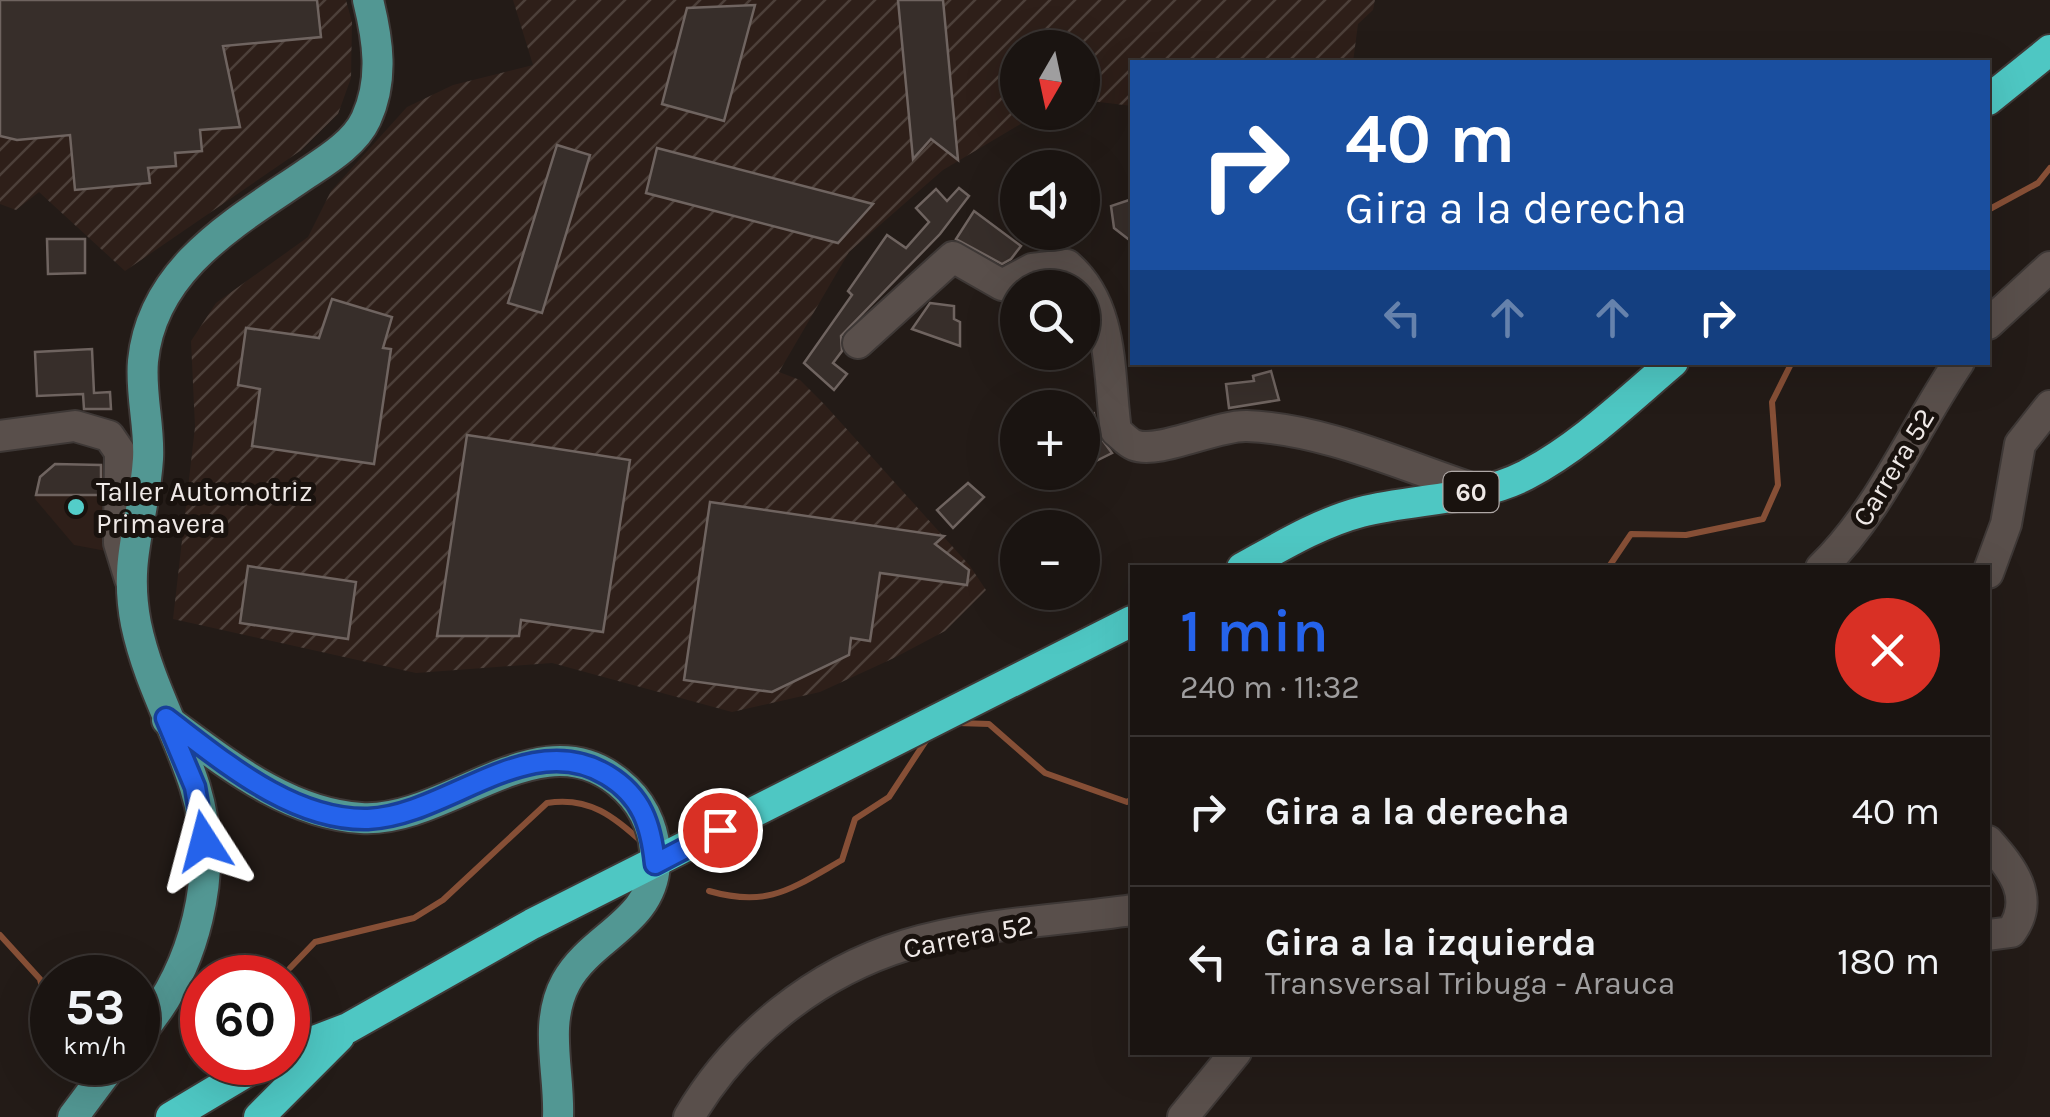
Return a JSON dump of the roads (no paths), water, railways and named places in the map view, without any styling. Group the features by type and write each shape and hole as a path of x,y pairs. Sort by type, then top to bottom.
{"highway":[{"path":"1990,99 2038,73 2050,50"},
{"name":"60","path":"1248,565 1326,524 1360,512 1446,500 1526,475 1586,434 1670,365"},
{"path":"310,1043 348,1028 532,924 1130,622"},
{"path":"259,1117 348,1028"},
{"path":"170,1117 224,1085"}],"main road":[{"path":"160,1005 182,965 203,885 204,841 195,787 144,656 130,579 130,556 146,479 142,382 152,322 175,278 214,238 322,163 365,122 378,72 368,0"},
{"path":"166,718 242,774 288,799 342,816 367,819 416,809 542,761 595,767 618,781 645,814 655,864 639,911 578,966 556,1006 558,1117"},
{"path":"73,1117 97,1085"}],"street":[{"path":"858,343 945,251 1002,284 1032,269 1067,265 1082,278 1102,318 1116,431 1135,446 1154,447 1198,432 1244,426 1297,431 1477,490"},
{"path":"1990,321 2050,267"},
{"name":"Carrera 52","path":"1824,565 1843,547 1883,488 1924,413 1958,365"},
{"path":"1990,567 2006,524 2020,444 2050,406"},
{"path":"0,436 76,426 109,436 120,452 120,542 130,579"},
{"path":"1990,844 2010,865 2023,902 2020,920 2011,932 1990,935"},
{"name":"Carrera 52","path":"688,1117 742,1044 798,997 859,965 904,946 962,932 1130,910"},
{"path":"1183,1117 1234,1055"}],"waterway":[{"path":"1990,209 2038,183 2050,168"},
{"path":"1610,565 1631,534 1686,535 1763,519 1778,485 1772,402 1790,365"},
{"path":"958,723 989,724 1045,773 1130,800"},
{"path":"709,891 748,897 778,893 842,860 855,819 889,797 929,736"},
{"path":"302,955 315,942 414,918 443,900 547,803 589,806 623,825 644,844"},
{"path":"0,935 30,968"}],"place":[{"name":"Taller Automotriz Primavera","path":"76,507"}]}
